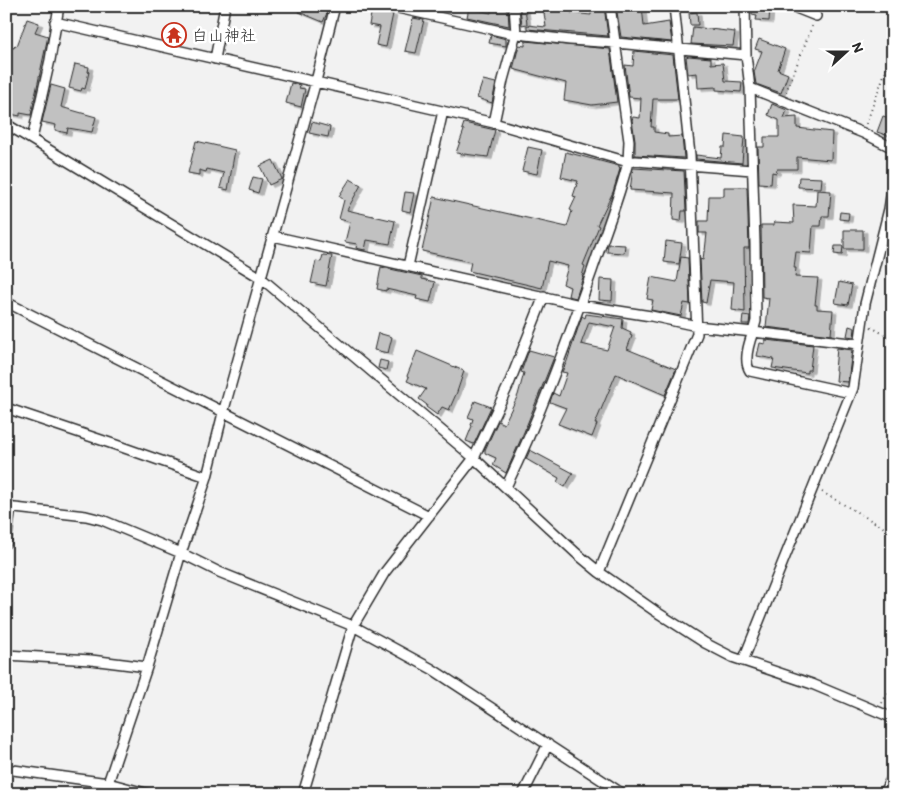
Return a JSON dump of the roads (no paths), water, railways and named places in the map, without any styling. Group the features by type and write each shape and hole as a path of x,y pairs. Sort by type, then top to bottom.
{"street":[{"path":"32,139 50,60 59,6"},
{"path":"215,59 225,6"},
{"path":"108,783 147,667 206,477 335,6"},
{"path":"389,6 414,9 509,33 746,55"},
{"path":"494,123 516,33 514,6"},
{"path":"506,487 522,454 580,304 628,162 629,141 610,6"},
{"path":"599,572 697,334 691,164 674,6"},
{"path":"746,6 746,55 750,88 756,311 756,321 746,363 750,371 851,393"},
{"path":"791,6 816,16"},
{"path":"55,22 494,123 628,162 691,164 752,170"},
{"path":"750,88 863,133 893,148"},
{"path":"408,266 443,111"},
{"path":"6,124 261,278 474,458 554,533 599,572 705,643 743,661 812,684 893,718"},
{"path":"743,661 851,393 855,378 864,304 889,209 893,184"},
{"path":"272,236 580,304 697,326 859,344"},
{"path":"303,794 352,626 385,572 474,458 509,384 544,296"},
{"path":"6,302 429,516"},
{"path":"6,408 206,477"},
{"path":"6,543 9,507 86,516 102,520 181,553 219,572 352,626 432,669 624,794"},
{"path":"6,655 91,660 147,667"},
{"path":"523,794 548,744"},
{"path":"6,770 108,783 149,794"},
{"path":"883,794 893,776"}],"place":[{"name":"白山神社","path":"174,35"}]}
